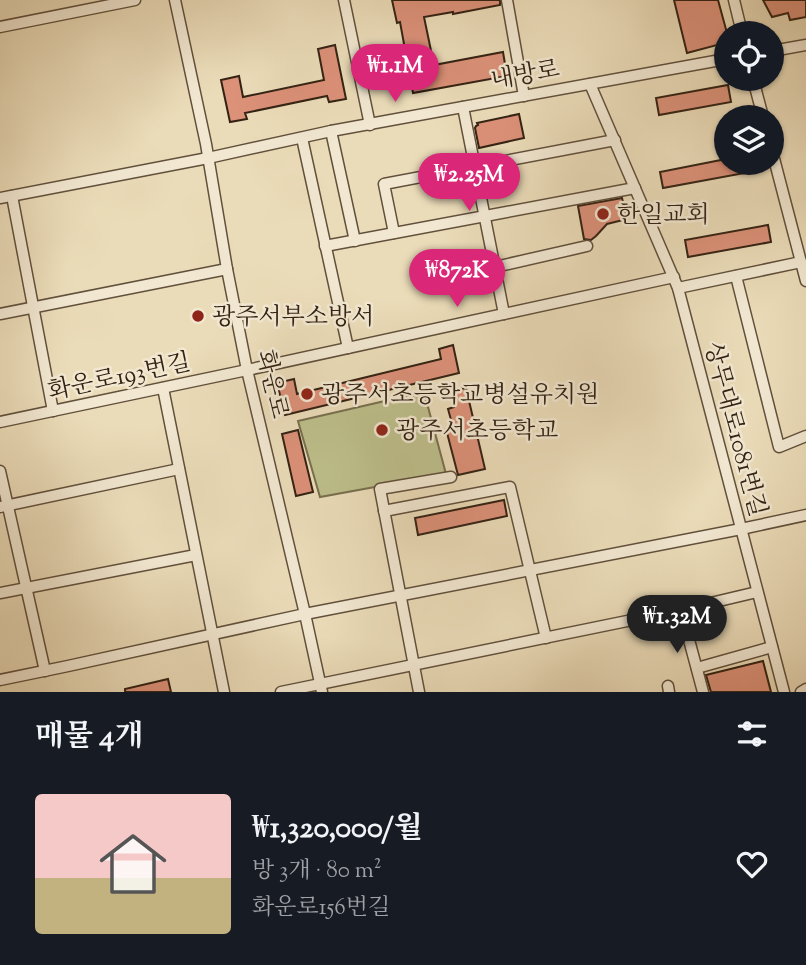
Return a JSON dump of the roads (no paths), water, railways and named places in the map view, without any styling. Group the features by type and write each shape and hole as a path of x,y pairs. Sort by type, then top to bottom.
{"street":[{"path":"0,27 135,0"},
{"name":"화운로","path":"175,0 208,158 247,370 321,688"},
{"path":"344,0 370,125"},
{"path":"507,0 524,96"},
{"path":"734,0 739,21"},
{"path":"784,49 806,45"},
{"name":"내방로","path":"0,198 331,131 714,61"},
{"name":"상무대로1081번길","path":"590,84 676,282 784,692"},
{"path":"463,107 504,314"},
{"path":"331,131 355,240"},
{"path":"302,138 348,348"},
{"path":"394,233 384,184 615,140"},
{"path":"778,175 806,281"},
{"path":"326,246 635,188"},
{"path":"12,196 53,411"},
{"path":"495,267 587,246"},
{"name":"화운로193번길","path":"0,422 504,314 676,282 736,276 801,262"},
{"path":"0,314 227,269"},
{"path":"736,276 779,447 806,436"},
{"path":"163,388 223,692"},
{"path":"4,506 179,469"},
{"path":"0,471 4,506 45,671"},
{"path":"419,692 380,489 451,477"},
{"path":"384,508 510,487 546,638"},
{"path":"0,680 305,614 806,514"},
{"path":"0,593 196,555"},
{"path":"281,692 321,688 414,665 757,592"},
{"path":"681,610 703,692"},
{"path":"697,668 772,647"},
{"path":"801,692 806,689"}],"place":[{"name":"한일교회","path":"603,214"},
{"name":"광주서부소방서","path":"198,316"},
{"name":"광주서초등학교병설유치원","path":"307,394"},
{"name":"광주서초등학교","path":"382,430"}]}
